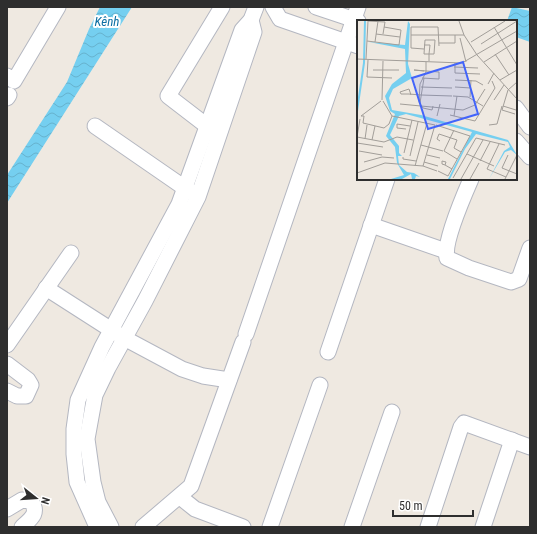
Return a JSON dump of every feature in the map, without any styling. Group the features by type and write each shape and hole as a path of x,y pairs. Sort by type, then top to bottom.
{"street":[{"path":"11,78 57,7"},
{"path":"207,126 168,96 222,7"},
{"path":"273,7 280,19 352,44"},
{"path":"143,527 180,497 191,486 195,478 244,338 352,44 357,16 316,7"},
{"path":"97,527 77,482 74,454 74,429 78,400 88,375 179,204 242,30 253,13"},
{"path":"111,527 98,502 92,482 87,439 95,395 198,197 254,32 253,13"},
{"path":"517,109 530,127"},
{"path":"95,126 184,190 198,197"},
{"path":"517,142 530,157"},
{"path":"328,352 387,180"},
{"path":"470,180 451,231 446,251 447,258 469,268 511,282 519,279 530,248"},
{"path":"371,225 446,251"},
{"path":"7,344 71,254"},
{"path":"46,288 124,338 182,369 203,376 230,380"},
{"path":"7,364 28,380 31,385 26,396 22,397 7,391"},
{"path":"270,527 320,385"},
{"path":"352,527 392,412"},
{"path":"428,527 460,427 464,423 530,448"},
{"path":"483,527 512,440"},
{"path":"180,497 195,509 243,527"},
{"path":"7,509 22,500 31,501 35,508 35,513 22,527"}],"water":[{"name":"Kênh","path":"100,7 132,7 7,203 7,175 67,82 89,29"},
{"path":"512,7 530,11 530,42 517,37 517,20 507,20"}]}
